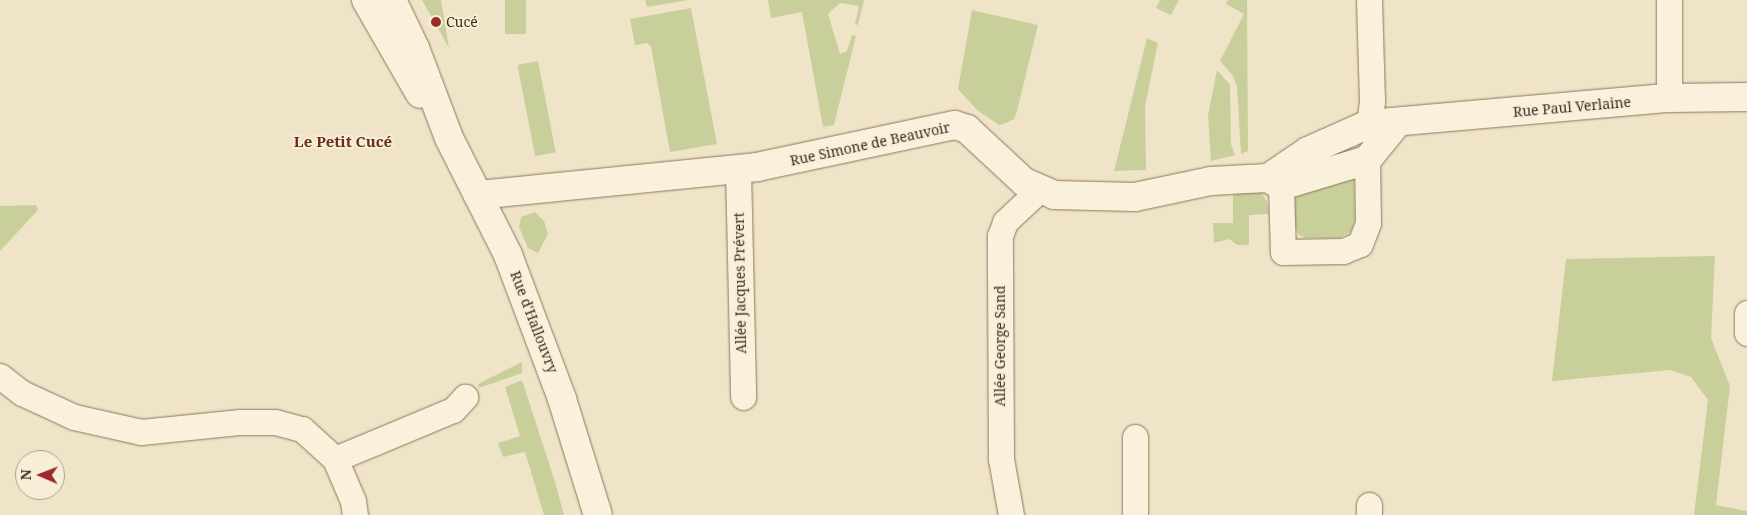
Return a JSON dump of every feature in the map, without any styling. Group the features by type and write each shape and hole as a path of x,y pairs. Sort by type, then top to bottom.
{"street":[{"name":"Rue d'Hallouvry","path":"366,0 398,61 449,138"},
{"name":"Rue d'Hallouvry","path":"392,0 415,48 449,138 508,256 544,349 598,515"},
{"path":"1368,0 1372,101 1369,124"},
{"path":"1669,0 1669,98"},
{"name":"Rue Paul Verlaine","path":"1274,182 1308,151 1369,124 1397,124 1669,98 1747,97"},
{"path":"1367,160 1368,223 1360,244 1344,251 1283,252 1274,182 1367,160 1397,124"},
{"name":"Rue Simone de Beauvoir","path":"478,196 738,169 955,125 967,129 1024,182 1038,191 1069,197 1135,197 1211,181 1274,182"},
{"name":"Allée Jacques Prévert","path":"738,169 743,397"},
{"name":"Allée George Sand","path":"1011,515 1001,460 1000,236 1005,222 1038,191"},
{"path":"1747,313 1747,333"},
{"path":"0,376 22,393 74,417 141,432 240,422 274,422 302,429 335,459 353,501 355,515"},
{"path":"335,459 453,410 466,397"},
{"path":"1129,515 1135,437"}],"green space":[{"path":"422,0 441,0 449,48"},
{"path":"505,0 526,0 526,34 505,34"},
{"path":"645,0 688,0 647,7"},
{"path":"768,0 864,0 858,25 855,24 859,6 840,3 828,14 840,54 847,51 852,35 856,36 834,125 823,127 802,12 771,18"},
{"path":"1160,0 1179,0 1171,15 1156,8"},
{"path":"1228,0 1247,0 1248,151 1241,154 1237,87 1233,76 1220,61 1244,14 1226,4"},
{"path":"691,8 717,144 670,152 651,47 648,43 635,45 630,19"},
{"path":"972,10 1038,25 1017,111 1014,119 1004,124 999,125 977,110 958,89"},
{"path":"1147,38 1158,43 1145,106 1146,170 1114,171"},
{"path":"538,61 556,152 535,156 517,65"},
{"path":"1217,70 1230,85 1231,144 1235,155 1211,161 1208,115"},
{"path":"1354,175 1355,220 1351,232 1339,238 1305,238 1299,235 1294,223 1294,193"},
{"path":"1233,188 1261,192 1267,202 1269,214 1249,215 1249,245 1237,245 1229,239 1214,243 1213,223 1233,223"},
{"path":"36,205 38,210 0,251 0,206"},
{"path":"535,212 544,221 548,234 538,253 528,248 519,227 521,217"},
{"path":"1715,256 1711,338 1730,386 1716,505 1747,511 1747,515 1694,515 1708,400 1691,377 1670,370 1552,381 1566,259"},
{"path":"522,362 522,373 479,388 478,384"},
{"path":"522,380 564,515 544,515 525,452 503,457 498,443 520,436 505,387"}],"place":[{"name":"Cucé","path":"436,22"}],"district":[{"name":"Le Petit Cucé","path":"343,142"}]}
